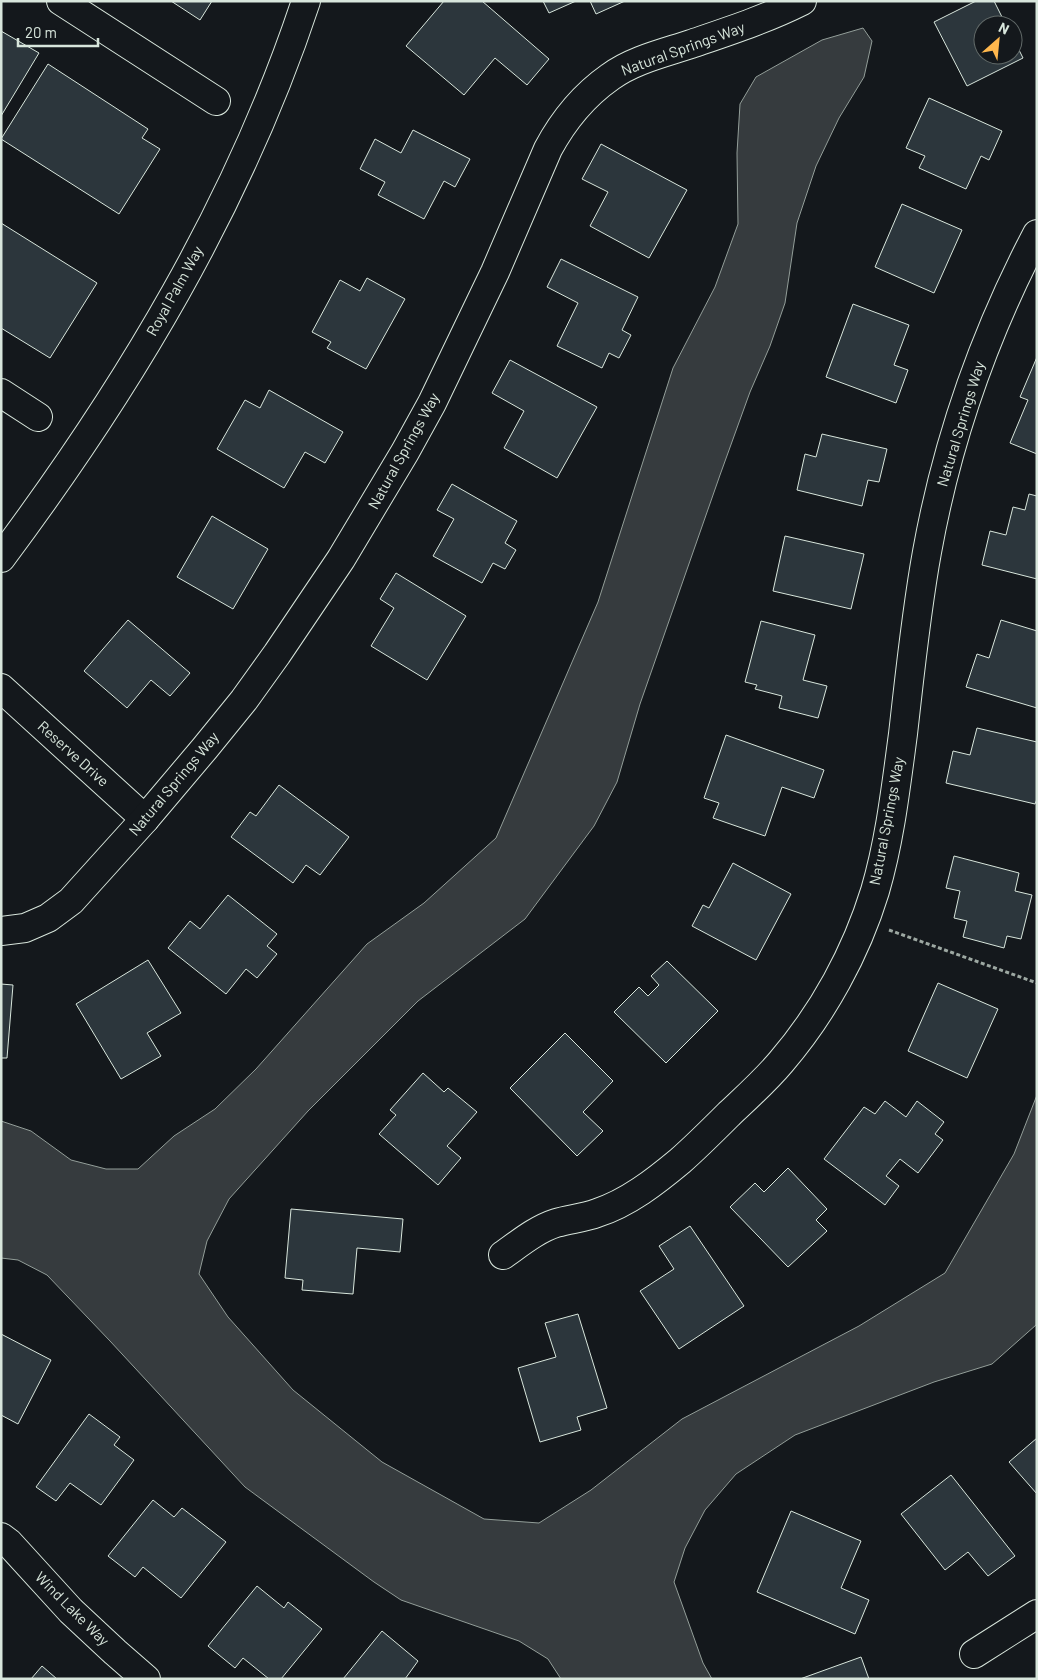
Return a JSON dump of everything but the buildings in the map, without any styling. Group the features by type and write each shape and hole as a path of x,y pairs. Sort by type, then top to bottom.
{"street":[{"path":"61,1 216,101"},
{"name":"Royal Palm Way","path":"1,558 104,411 178,289 237,175 280,71 306,1"},
{"name":"Natural Springs Way","path":"1,932 25,928 48,918 71,901 145,819 244,700 310,606 370,510 432,403 495,272 548,149 558,130 574,109 610,76 630,65 750,25 802,1"},
{"name":"Natural Springs Way","path":"503,1255 537,1232 554,1224 597,1213 629,1198 653,1182 701,1142 780,1063 818,1011 839,975 864,920 881,867 897,777 920,592 946,466 972,384 998,315 1037,234"},
{"path":"1,393 38,417"},
{"name":"Reserve Drive","path":"1,688 145,819"},
{"name":"Wind Lake Way","path":"1,1537 71,1611 146,1679"},
{"path":"974,1654 1037,1614"}],"path":[{"path":"864,920 1037,983"}],"shaded area":[{"path":"863,28 872,41 864,77 839,118 816,166 797,223 785,303 720,475 640,704 617,782 594,826 525,919 418,1001 308,1111 229,1199 207,1241 199,1274 228,1317 293,1390 382,1462 484,1519 539,1523 591,1490 682,1419 859,1326 945,1273 1014,1154 1037,1095 1036,1325 992,1364 934,1382 795,1435 736,1474 705,1510 685,1548 674,1582 703,1663 712,1679 561,1679 548,1659 519,1641 401,1600 245,1487 47,1275 18,1260 1,1258 1,1121 31,1131 71,1160 106,1169 138,1169 174,1136 215,1109 256,1069 367,944 424,903 496,838 598,602 673,368 715,287 738,224 737,153 740,104 756,77 822,40"}]}
